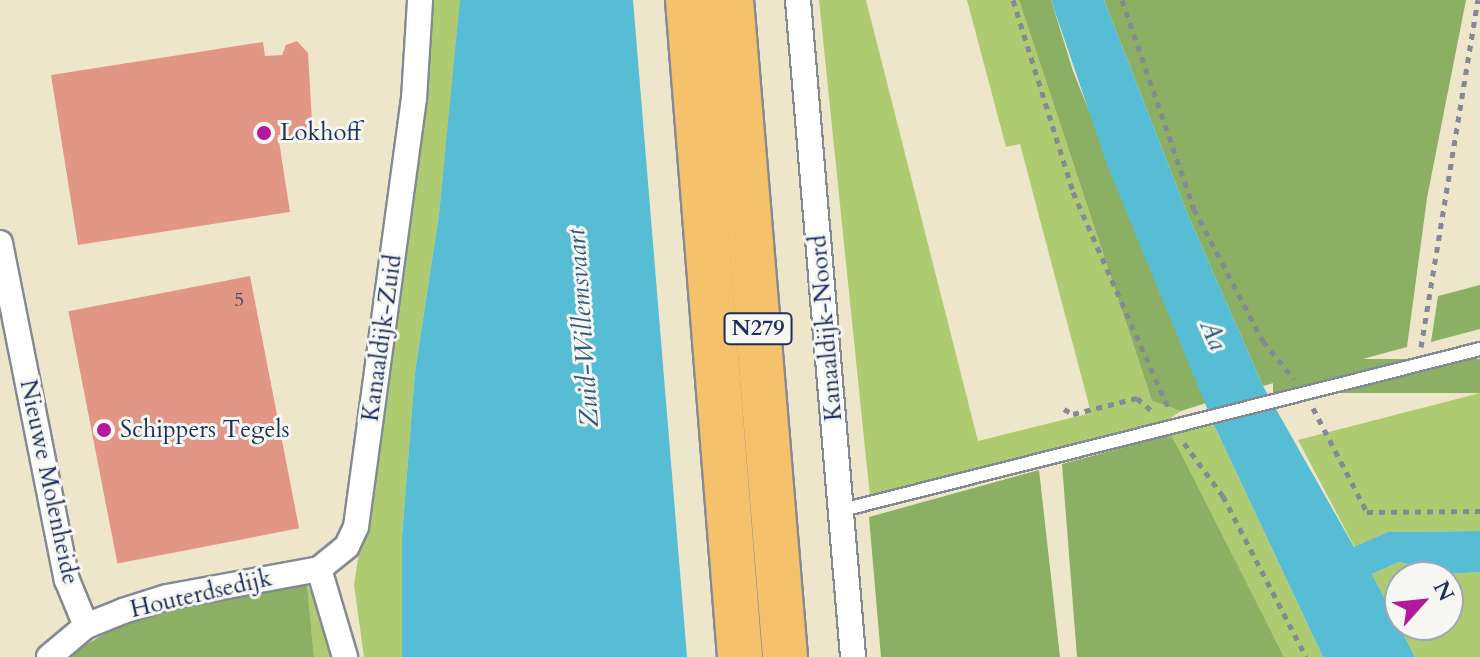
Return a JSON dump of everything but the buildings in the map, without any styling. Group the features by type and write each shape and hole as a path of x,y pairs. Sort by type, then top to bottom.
{"highway":[{"name":"N279","path":"688,0 740,657"},
{"name":"N279","path":"731,0 785,657"}],"street":[{"name":"Kanaaldijk-Zuid","path":"319,569 339,555 356,527 414,99 420,0"},
{"name":"Kanaaldijk-Noord","path":"798,0 853,657"},
{"name":"Nieuwe Molenheide","path":"0,243 67,580 86,626"},
{"name":"Houterdsedijk","path":"49,657 86,626 167,597 319,569"},
{"path":"319,569 345,657"}],"lane":[{"path":"842,510 1480,349"}],"path":[{"path":"1013,0 1073,192 1132,332 1159,380 1172,429"},
{"path":"1122,0 1194,209 1263,341 1305,394 1367,512 1480,511"},
{"path":"1419,364 1478,0"},
{"path":"1064,409 1073,414 1137,398 1172,429 1223,496 1306,657"}],"green space":[{"path":"428,0 460,0 439,214 415,372 402,536 402,657 364,657 354,585 387,367"},
{"path":"819,0 866,0 978,441 1091,413 1020,144 1006,147 967,0 1019,0 1152,401 1181,411 1162,424 870,497"},
{"path":"1019,0 1051,0 1073,71 1206,403 1181,411 1152,401"},
{"path":"1104,0 1466,0 1427,198 1407,347 1263,386 1188,215"},
{"path":"1480,285 1480,329 1431,342 1438,296"},
{"path":"1273,359 1480,359 1480,393 1273,393"},
{"path":"1480,393 1480,531 1388,532 1355,548 1298,440"},
{"path":"1214,425 1323,657 1284,657 1170,435"},
{"path":"1170,435 1284,657 1077,657 1062,464"},
{"path":"1039,470 1060,657 881,657 869,517"},
{"path":"1384,569 1384,597 1372,574"},
{"path":"1480,572 1480,657 1415,657 1407,641 1464,641 1464,573"},
{"path":"297,580 307,584 314,657 64,657 124,623 160,610"},
{"path":"307,584 326,621 334,657 314,657"}],"water":[{"name":"Zuid-Willemsvaart","path":"460,0 633,0 687,657 402,657 402,536 415,372 439,214"},
{"name":"Aa","path":"1051,0 1104,0 1188,215 1263,386 1354,547 1388,532 1480,531 1480,572 1464,573 1464,561 1384,561 1384,569 1372,574 1384,597 1384,641 1407,641 1415,657 1323,657 1214,425 1109,170"}],"place":[{"name":"Lokhoff","path":"264,133"},
{"name":"Schippers Tegels","path":"104,430"}]}
